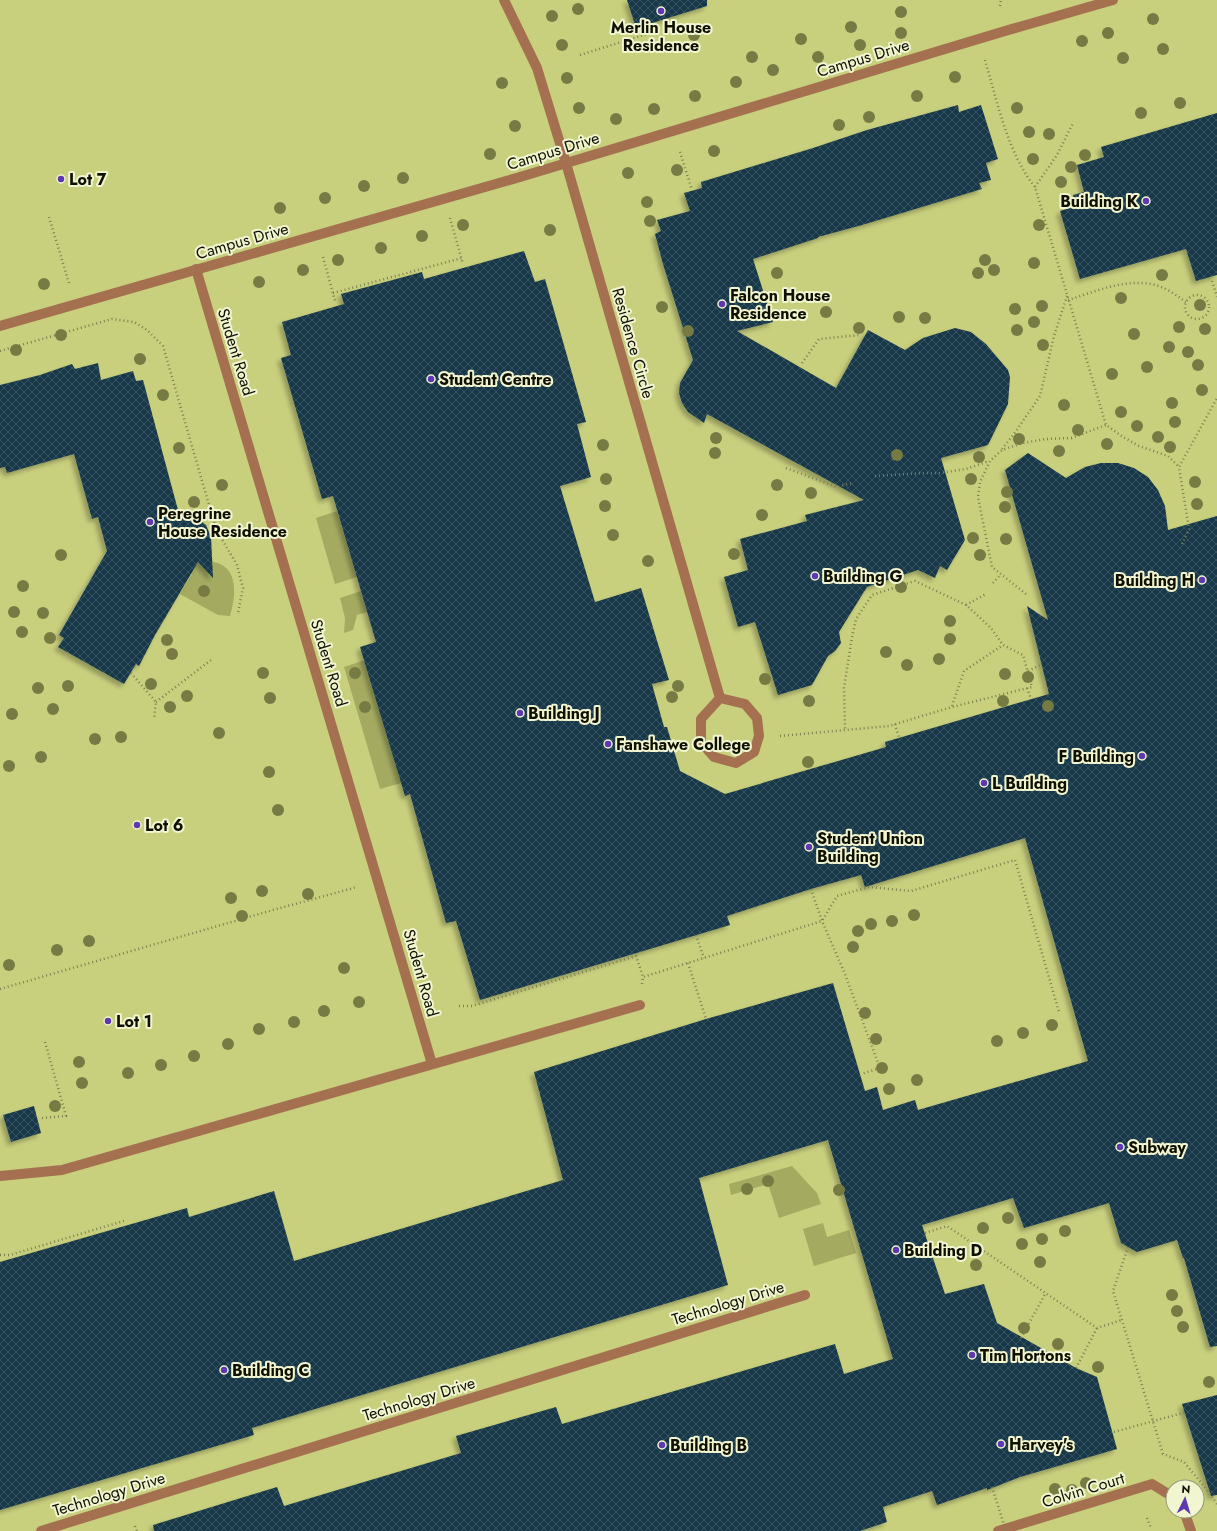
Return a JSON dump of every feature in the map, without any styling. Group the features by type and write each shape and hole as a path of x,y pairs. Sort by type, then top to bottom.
{"lane":[{"name":"Residence Circle","path":"504,0 537,68 566,163 720,698"},
{"name":"Campus Drive","path":"0,326 520,177 1113,0"},
{"name":"Student Road","path":"196,269 432,1064"},
{"path":"720,698 746,704 757,718 759,736 754,752 736,763 714,757 701,742 701,719 720,698"},
{"path":"0,1176 62,1170 640,1005"},
{"name":"Technology Drive","path":"41,1531 805,1295"},
{"name":"Colvin Court","path":"998,1531 1152,1484 1165,1492"},
{"path":"1187,1519 1191,1531"}],"path":[{"path":"1000,6 1001,0"},
{"path":"580,55 653,32"},
{"path":"984,60 1013,151 1026,175 1035,187 1106,425 1134,443 1168,456 1179,467 1189,529 1182,544"},
{"path":"1035,187 1057,155 1073,123"},
{"path":"680,149 692,190"},
{"path":"49,217 69,284"},
{"path":"450,218 463,264"},
{"path":"322,254 335,300"},
{"path":"333,293 462,258"},
{"path":"1212,281 1217,297"},
{"path":"1068,300 1126,283 1151,284 1172,292 1186,302"},
{"path":"1026,594 992,567 978,497 980,482 990,461 1002,450 1040,396 1054,336 1067,295"},
{"path":"1194,295 1202,295 1208,300 1210,308 1207,315 1200,319 1193,318 1187,314 1185,306 1186,302 1194,295"},
{"path":"0,351 112,319 134,322 147,330 163,346 216,529 237,565 243,588 238,613"},
{"path":"802,363 819,339 860,335"},
{"path":"1179,467 1217,398"},
{"path":"1002,450 1023,443 1046,439 1072,438 1106,425"},
{"path":"875,476 940,473 966,469 990,461"},
{"path":"786,468 837,487 852,483"},
{"path":"993,583 1001,574"},
{"path":"759,736 789,736 895,724 952,707 1032,687 1023,654 1003,645 991,628 966,605 915,581 872,595 856,619 852,638 844,688 845,729"},
{"path":"966,605 986,594"},
{"path":"952,707 964,671 1003,645"},
{"path":"154,720 156,702 211,660"},
{"path":"1028,671 1041,664"},
{"path":"131,673 156,702"},
{"path":"1027,688 1031,699"},
{"path":"895,724 899,738"},
{"path":"643,977 822,921 837,896 869,887 911,891 1015,860 1059,1012"},
{"path":"0,989 273,910 359,887"},
{"path":"811,889 822,921 880,1068 860,1074"},
{"path":"696,935 704,958"},
{"path":"460,1006 472,1006 636,956 643,977 640,1005"},
{"path":"688,963 706,1019"},
{"path":"42,1118 66,1116 46,1042"},
{"path":"0,1255 10,1255 127,1220"},
{"path":"925,1233 948,1226 1045,1294 1097,1328"},
{"path":"1128,1247 1113,1291 1163,1454 1184,1462 1217,1504"},
{"path":"1021,1338 1045,1294"},
{"path":"1076,1368 1097,1328 1122,1320"},
{"path":"1114,1432 1186,1412"},
{"path":"992,1487 1006,1531"},
{"path":"1147,1518 1151,1528"},
{"path":"135,1526 137,1531"}],"shaded area":[{"name":"Fanshawe College","path":"0,0 1217,0 1217,1531 0,1531"},
{"path":"337,511 357,577 335,584 316,518"},
{"path":"208,561 216,562 226,568 233,580 234,595 230,616 218,615 180,594 192,574 185,571 198,562 203,567"},
{"path":"361,591 367,612 357,615 353,630 344,633 345,618 340,598"},
{"path":"365,660 401,783 380,789 344,667"},
{"path":"792,1166 817,1193 821,1204 779,1218 768,1184 731,1195 729,1184"},
{"path":"823,1223 827,1237 849,1230 856,1253 814,1266 803,1229"}],"building":[{"name":"Merlin House Residence","path":"627,0 707,0 707,6 636,28"},
{"name":"Falcon House Residence","path":"958,105 959,112 981,105 998,159 986,163 991,180 979,183 982,189 818,237 753,259 773,322 737,331 836,388 868,330 905,350 923,338 955,328 971,332 986,344 1008,370 1010,377 1008,404 988,445 941,458 965,540 947,570 940,566 935,578 918,570 867,587 839,632 841,643 835,651 828,656 812,685 778,695 755,622 738,627 724,577 748,570 740,539 807,521 805,515 864,500 707,414 704,423 688,412 682,403 679,393 680,383 693,360 655,234 661,231 657,220 690,211 684,193 702,188 701,182 867,130"},
{"name":"Building K","path":"1217,113 1217,275 1196,281 1186,249 1080,279 1060,211 1076,206 1073,195 1084,192 1077,165 1104,157 1101,147"},
{"path":"524,251 535,282 545,279 586,422 577,424 591,477 560,486 595,602 641,588 669,680 652,684 664,727 667,727 680,771 725,794 886,747 885,742 1049,694 1027,606 1048,620 1005,470 1028,453 1066,478 1085,467 1101,463 1118,463 1134,468 1148,477 1158,490 1165,506 1168,530 1217,516 1217,1346 1210,1347 1184,1258 1177,1240 1137,1252 1121,1243 1109,1203 1024,1228 1013,1198 922,1225 945,1294 984,1284 997,1323 1076,1368 1097,1377 1117,1449 1020,1477 987,1490 987,1488 937,1505 932,1491 883,1507 887,1522 860,1531 154,1531 153,1525 277,1487 284,1506 461,1453 456,1436 556,1407 562,1424 835,1344 844,1374 893,1359 828,1140 699,1178 728,1285 252,1428 254,1435 0,1510 0,1262 187,1208 189,1217 274,1191 294,1261 563,1180 534,1072 706,1019 833,983 865,1091 877,1087 883,1110 915,1100 918,1110 1088,1061 1025,838 865,887 861,875 811,889 727,916 730,925 480,1000 456,921 446,923 410,794 405,796 360,647 376,642 333,496 322,499 281,358 291,355 282,322 344,304 341,294 422,272 424,279"},
{"name":"Peregrine House Residence","path":"98,363 101,380 133,371 136,381 143,380 178,510 196,517 206,525 211,537 213,578 198,562 155,635 139,666 136,664 124,684 58,647 64,638 59,635 107,551 98,517 92,519 74,454 7,473 5,467 0,468 0,385 40,375 72,364 75,369"},
{"path":"34,1106 41,1133 11,1142 3,1115"},
{"path":"1217,1395 1217,1495 1211,1496 1182,1404"}],"place":[{"name":"Merlin House Residence","path":"661,11"},
{"name":"Lot 7","path":"61,179"},
{"name":"Building K","path":"1146,201"},
{"name":"Falcon House Residence","path":"722,304"},
{"name":"Student Centre","path":"431,379"},
{"name":"Peregrine House Residence","path":"150,522"},
{"name":"Building G","path":"815,576"},
{"name":"Building H","path":"1202,580"},
{"name":"Building J","path":"520,713"},
{"name":"Fanshawe College","path":"608,744"},
{"name":"F Building","path":"1142,756"},
{"name":"L Building","path":"984,783"},
{"name":"Lot 6","path":"137,825"},
{"name":"Student Union Building","path":"809,847"},
{"name":"Lot 1","path":"108,1021"},
{"name":"Subway","path":"1120,1147"},
{"name":"Building D","path":"896,1250"},
{"name":"Tim Hortons","path":"972,1355"},
{"name":"Building C","path":"224,1370"},
{"name":"Harvey's","path":"1001,1444"},
{"name":"Building B","path":"662,1445"}]}
